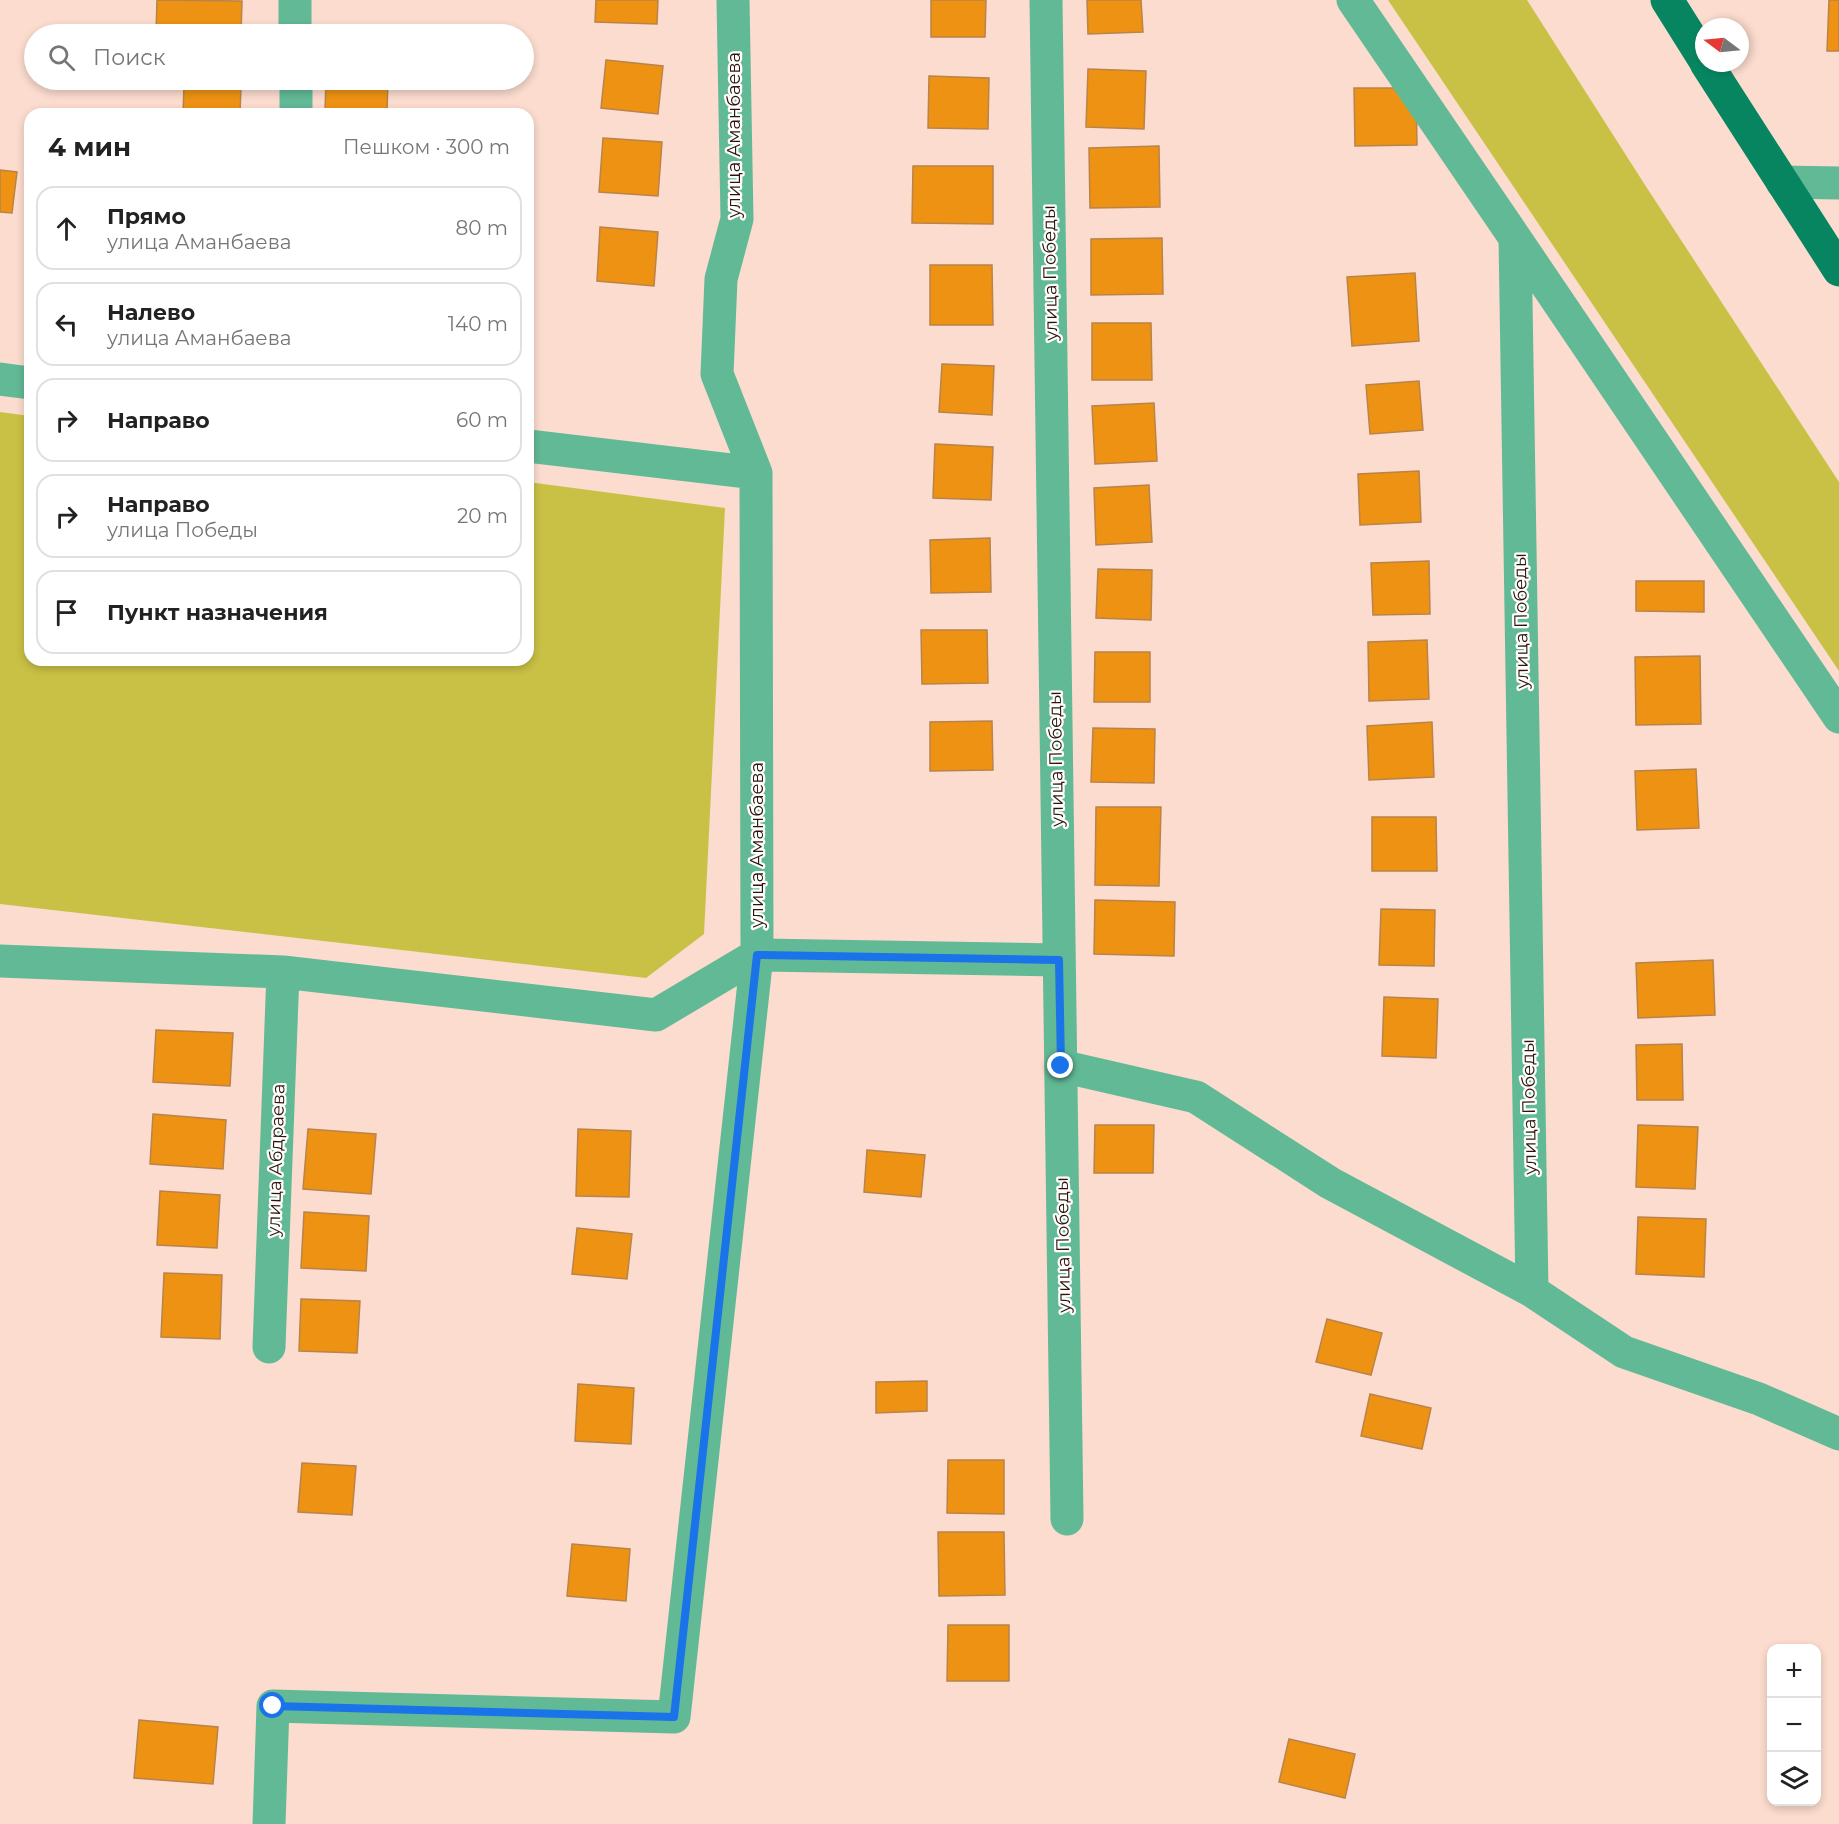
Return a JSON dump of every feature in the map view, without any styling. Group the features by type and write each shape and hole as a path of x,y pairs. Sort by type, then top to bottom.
{"main road":[{"path":"1666,0 1695,45"},
{"path":"1712,72 1839,270"}],"street":[{"path":"295,0 296,24"},
{"name":"улица Аманбаева","path":"269,1824 273,1706 674,1717 757,955 756,473 717,374 721,279 737,219 733,0"},
{"name":"улица Победы","path":"1046,0 1066,1519"},
{"path":"1353,0 1839,717"},
{"path":"296,90 296,108"},
{"path":"1782,182 1839,183"},
{"name":"улица Победы","path":"1515,238 1532,1291"},
{"path":"0,379 24,382"},
{"path":"534,447 756,473"},
{"path":"0,961 283,972 656,1016 757,955 1059,960"},
{"name":"улица Абдраева","path":"269,1347 283,972"},
{"path":"1061,1066 1196,1097 1330,1183 1532,1291 1624,1352 1759,1399 1839,1434"}],"shaded area":[{"path":"1388,0 1527,0 1839,482 1839,671"},
{"path":"0,412 24,415 24,666 534,666 534,483 725,508 704,934 646,978 0,904"}],"building":[{"path":"157,0 242,1 241,24 156,24"},
{"path":"596,0 658,0 657,24 595,22"},
{"path":"931,0 986,0 985,37 931,37"},
{"path":"1087,0 1141,0 1143,32 1088,34"},
{"path":"1829,0 1839,0 1839,51 1827,51"},
{"path":"606,60 663,66 658,114 601,108"},
{"path":"1088,69 1146,71 1144,129 1086,127"},
{"path":"929,76 989,78 988,129 928,128"},
{"path":"1354,88 1416,88 1417,145 1355,146"},
{"path":"184,90 241,90 240,108 183,108"},
{"path":"326,90 388,90 387,108 325,108"},
{"path":"603,138 662,142 658,196 599,192"},
{"path":"1159,146 1160,207 1090,208 1089,148"},
{"path":"913,166 993,166 993,224 912,223"},
{"path":"0,170 17,172 12,213 0,212"},
{"path":"600,227 658,232 654,286 597,281"},
{"path":"1162,238 1163,294 1091,295 1091,239"},
{"path":"930,265 992,265 993,325 930,325"},
{"path":"1415,273 1419,341 1352,346 1347,277"},
{"path":"1092,323 1151,323 1152,380 1092,380"},
{"path":"942,364 994,366 992,415 939,412"},
{"path":"1419,381 1423,430 1370,434 1366,385"},
{"path":"1154,403 1157,461 1095,464 1092,406"},
{"path":"935,444 993,447 991,500 933,498"},
{"path":"1419,471 1421,522 1360,525 1358,474"},
{"path":"1149,485 1152,542 1096,545 1094,488"},
{"path":"990,538 991,592 931,593 930,540"},
{"path":"1429,561 1430,614 1373,615 1371,563"},
{"path":"1098,569 1152,570 1151,620 1096,618"},
{"path":"1636,581 1704,581 1704,612 1636,611"},
{"path":"921,630 987,630 988,683 922,684"},
{"path":"1427,640 1429,699 1369,701 1368,642"},
{"path":"1095,652 1150,652 1150,702 1094,702"},
{"path":"1700,656 1701,724 1636,725 1635,657"},
{"path":"992,721 993,770 930,771 930,722"},
{"path":"1432,722 1434,777 1369,780 1367,726"},
{"path":"1093,728 1155,729 1154,783 1091,782"},
{"path":"1696,769 1699,828 1637,830 1635,771"},
{"path":"1096,807 1161,807 1159,886 1095,885"},
{"path":"1372,817 1436,817 1437,871 1372,871"},
{"path":"1095,900 1175,902 1174,956 1094,954"},
{"path":"1381,909 1435,910 1434,966 1379,965"},
{"path":"1713,960 1715,1015 1638,1018 1636,963"},
{"path":"1384,997 1438,999 1436,1058 1382,1056"},
{"path":"156,1030 233,1033 230,1086 153,1082"},
{"path":"1682,1044 1683,1100 1637,1100 1636,1045"},
{"path":"153,1114 226,1120 223,1169 150,1164"},
{"path":"1095,1125 1154,1125 1153,1173 1094,1173"},
{"path":"1638,1125 1698,1127 1695,1189 1636,1187"},
{"path":"308,1129 376,1134 371,1194 303,1189"},
{"path":"578,1129 631,1131 629,1197 576,1196"},
{"path":"867,1150 925,1155 921,1197 864,1192"},
{"path":"160,1191 220,1195 217,1248 157,1245"},
{"path":"304,1212 369,1216 366,1271 301,1268"},
{"path":"1638,1217 1706,1219 1704,1277 1636,1274"},
{"path":"577,1228 632,1234 627,1279 572,1274"},
{"path":"164,1273 222,1275 220,1339 161,1337"},
{"path":"301,1299 360,1301 357,1353 299,1351"},
{"path":"1327,1319 1382,1333 1371,1375 1316,1362"},
{"path":"927,1381 927,1411 876,1413 876,1382"},
{"path":"578,1384 634,1388 631,1444 575,1441"},
{"path":"1370,1394 1431,1408 1422,1449 1361,1436"},
{"path":"948,1460 1004,1460 1004,1514 947,1513"},
{"path":"302,1463 356,1466 352,1515 298,1512"},
{"path":"938,1532 1004,1532 1005,1595 939,1596"},
{"path":"572,1544 630,1549 626,1601 567,1596"},
{"path":"948,1625 1009,1625 1009,1681 947,1681"},
{"path":"139,1720 218,1727 213,1784 134,1778"},
{"path":"1289,1739 1355,1754 1345,1798 1279,1782"}],"route":[{"path":"273,1706 674,1717 757,955 1059,960 1061,1066"}]}
